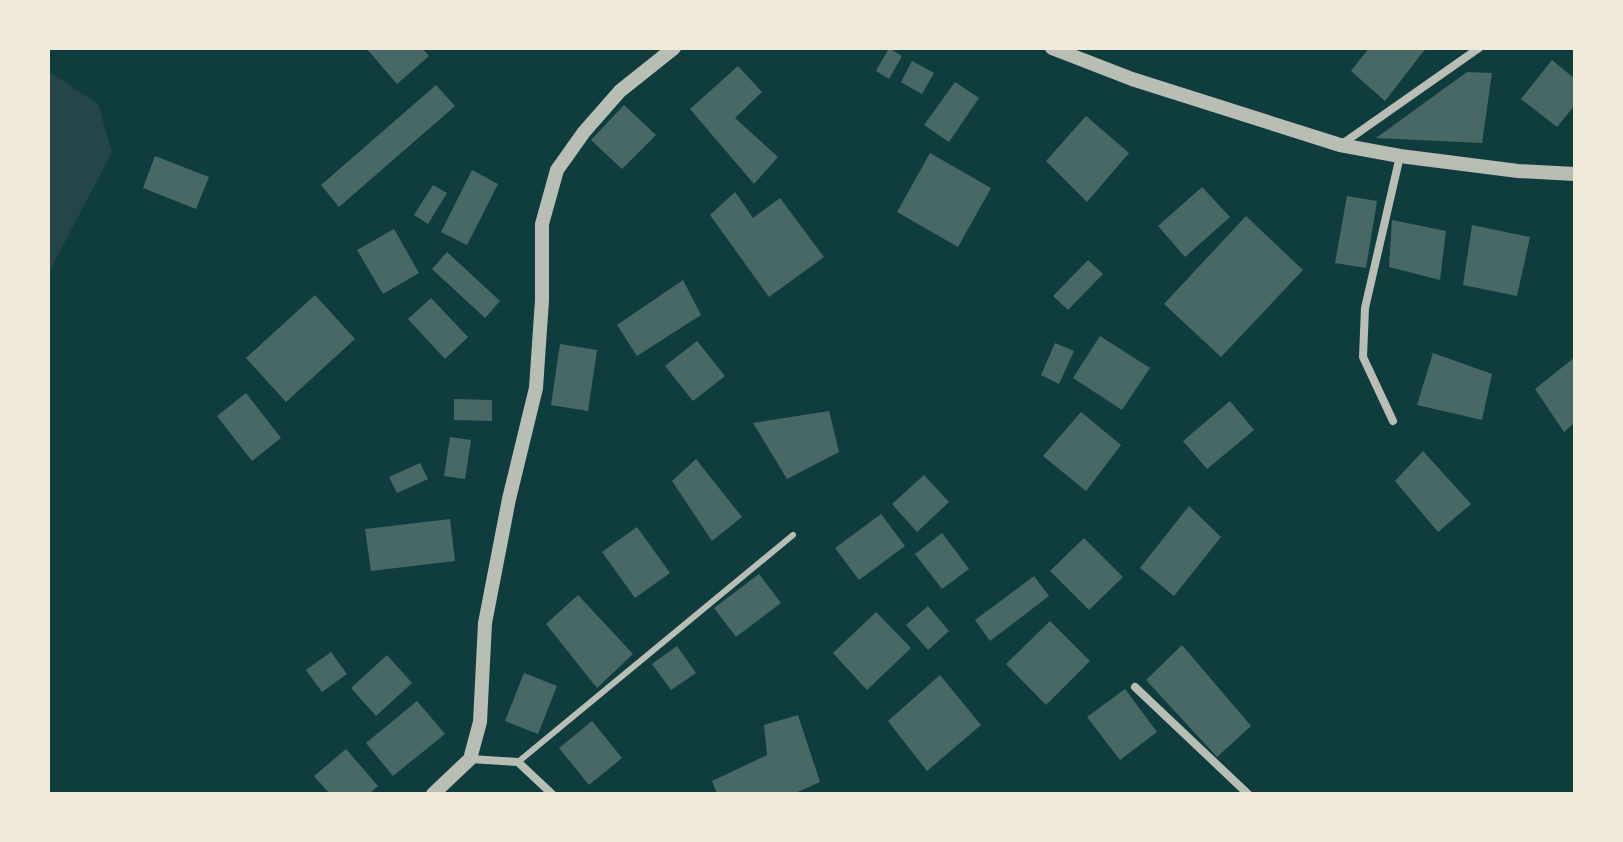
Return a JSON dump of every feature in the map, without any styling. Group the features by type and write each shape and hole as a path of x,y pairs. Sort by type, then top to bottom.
{"street":[{"path":"433,794 470,759 480,722 485,623 509,499 536,388 542,300 542,224 557,170 584,132 620,91 674,48"},
{"path":"1052,48 1132,79 1340,145 1518,171 1575,174"},
{"path":"1340,145 1479,48"},
{"path":"1393,421 1363,357 1365,308 1400,156"},
{"path":"1135,687 1248,794"},
{"path":"470,759 518,762 552,794"}],"lane":[{"path":"518,762 793,535"}],"shaded area":[{"path":"48,71 98,104 112,152 48,274"}],"building":[{"path":"366,48 422,48 429,56 397,84"},
{"path":"889,48 902,56 889,79 876,71"},
{"path":"1369,48 1426,48 1385,101 1351,71"},
{"path":"1552,60 1575,79 1575,105 1557,127 1521,99"},
{"path":"912,61 934,73 922,94 901,82"},
{"path":"738,66 762,92 735,118 778,157 754,184 690,109"},
{"path":"1467,72 1492,73 1482,143 1376,138"},
{"path":"955,82 979,98 949,142 924,125"},
{"path":"436,85 455,106 339,207 321,185"},
{"path":"624,105 656,135 622,169 591,140"},
{"path":"1086,116 1129,153 1087,202 1046,161"},
{"path":"930,153 991,188 958,247 897,212"},
{"path":"155,156 209,177 196,209 143,188"},
{"path":"472,170 498,184 467,245 441,232"},
{"path":"433,185 447,193 428,224 414,215"},
{"path":"1202,187 1230,217 1185,257 1158,226"},
{"path":"735,192 753,218 780,198 824,257 769,297 710,215"},
{"path":"1347,196 1377,201 1366,268 1335,263"},
{"path":"1246,216 1303,270 1221,357 1164,304"},
{"path":"1392,220 1446,231 1440,280 1389,267"},
{"path":"1472,225 1530,237 1517,296 1463,285"},
{"path":"394,229 419,273 383,294 357,250"},
{"path":"447,252 500,301 485,318 432,269"},
{"path":"1088,260 1103,274 1068,310 1053,296"},
{"path":"683,280 701,315 637,356 617,325"},
{"path":"315,295 355,339 286,402 246,358"},
{"path":"431,298 468,337 445,359 408,319"},
{"path":"1100,336 1150,368 1122,410 1073,378"},
{"path":"697,341 725,376 693,401 665,366"},
{"path":"1055,343 1074,351 1059,384 1041,375"},
{"path":"560,344 597,350 588,411 551,405"},
{"path":"1433,353 1492,374 1482,420 1417,405"},
{"path":"1575,357 1575,422 1564,432 1535,389"},
{"path":"246,393 281,438 252,461 217,416"},
{"path":"454,399 492,400 492,421 454,420"},
{"path":"1230,401 1254,430 1207,469 1183,441"},
{"path":"829,411 839,452 787,479 753,423"},
{"path":"1081,412 1121,445 1086,491 1043,456"},
{"path":"450,437 471,440 465,479 444,476"},
{"path":"1423,451 1471,504 1438,532 1395,481"},
{"path":"696,459 742,517 712,541 672,481"},
{"path":"420,463 428,479 397,493 389,477"},
{"path":"924,475 949,502 917,532 892,504"},
{"path":"1189,506 1221,537 1174,596 1140,568"},
{"path":"881,514 905,546 859,580 835,548"},
{"path":"450,519 455,561 371,571 365,529"},
{"path":"637,527 670,573 635,598 602,552"},
{"path":"942,533 969,569 942,589 915,554"},
{"path":"1084,538 1123,577 1089,610 1050,571"},
{"path":"759,574 781,603 736,637 714,608"},
{"path":"1034,576 1049,596 990,641 975,620"},
{"path":"578,595 633,654 597,688 546,624"},
{"path":"928,606 949,631 928,650 906,625"},
{"path":"876,612 911,648 867,690 833,653"},
{"path":"1050,621 1090,661 1046,705 1006,664"},
{"path":"1182,645 1251,726 1217,757 1146,680"},
{"path":"677,646 696,673 671,690 652,664"},
{"path":"331,652 347,674 322,692 306,670"},
{"path":"387,655 412,683 376,716 351,688"},
{"path":"524,673 557,686 538,734 505,721"},
{"path":"940,675 981,725 927,771 888,721"},
{"path":"1125,689 1157,732 1120,760 1087,717"},
{"path":"417,701 445,734 393,776 366,743"},
{"path":"798,715 820,782 793,794 717,794 712,781 767,755 764,725"},
{"path":"592,721 622,758 589,785 559,748"},
{"path":"346,749 378,786 369,794 330,794 314,776"}]}
